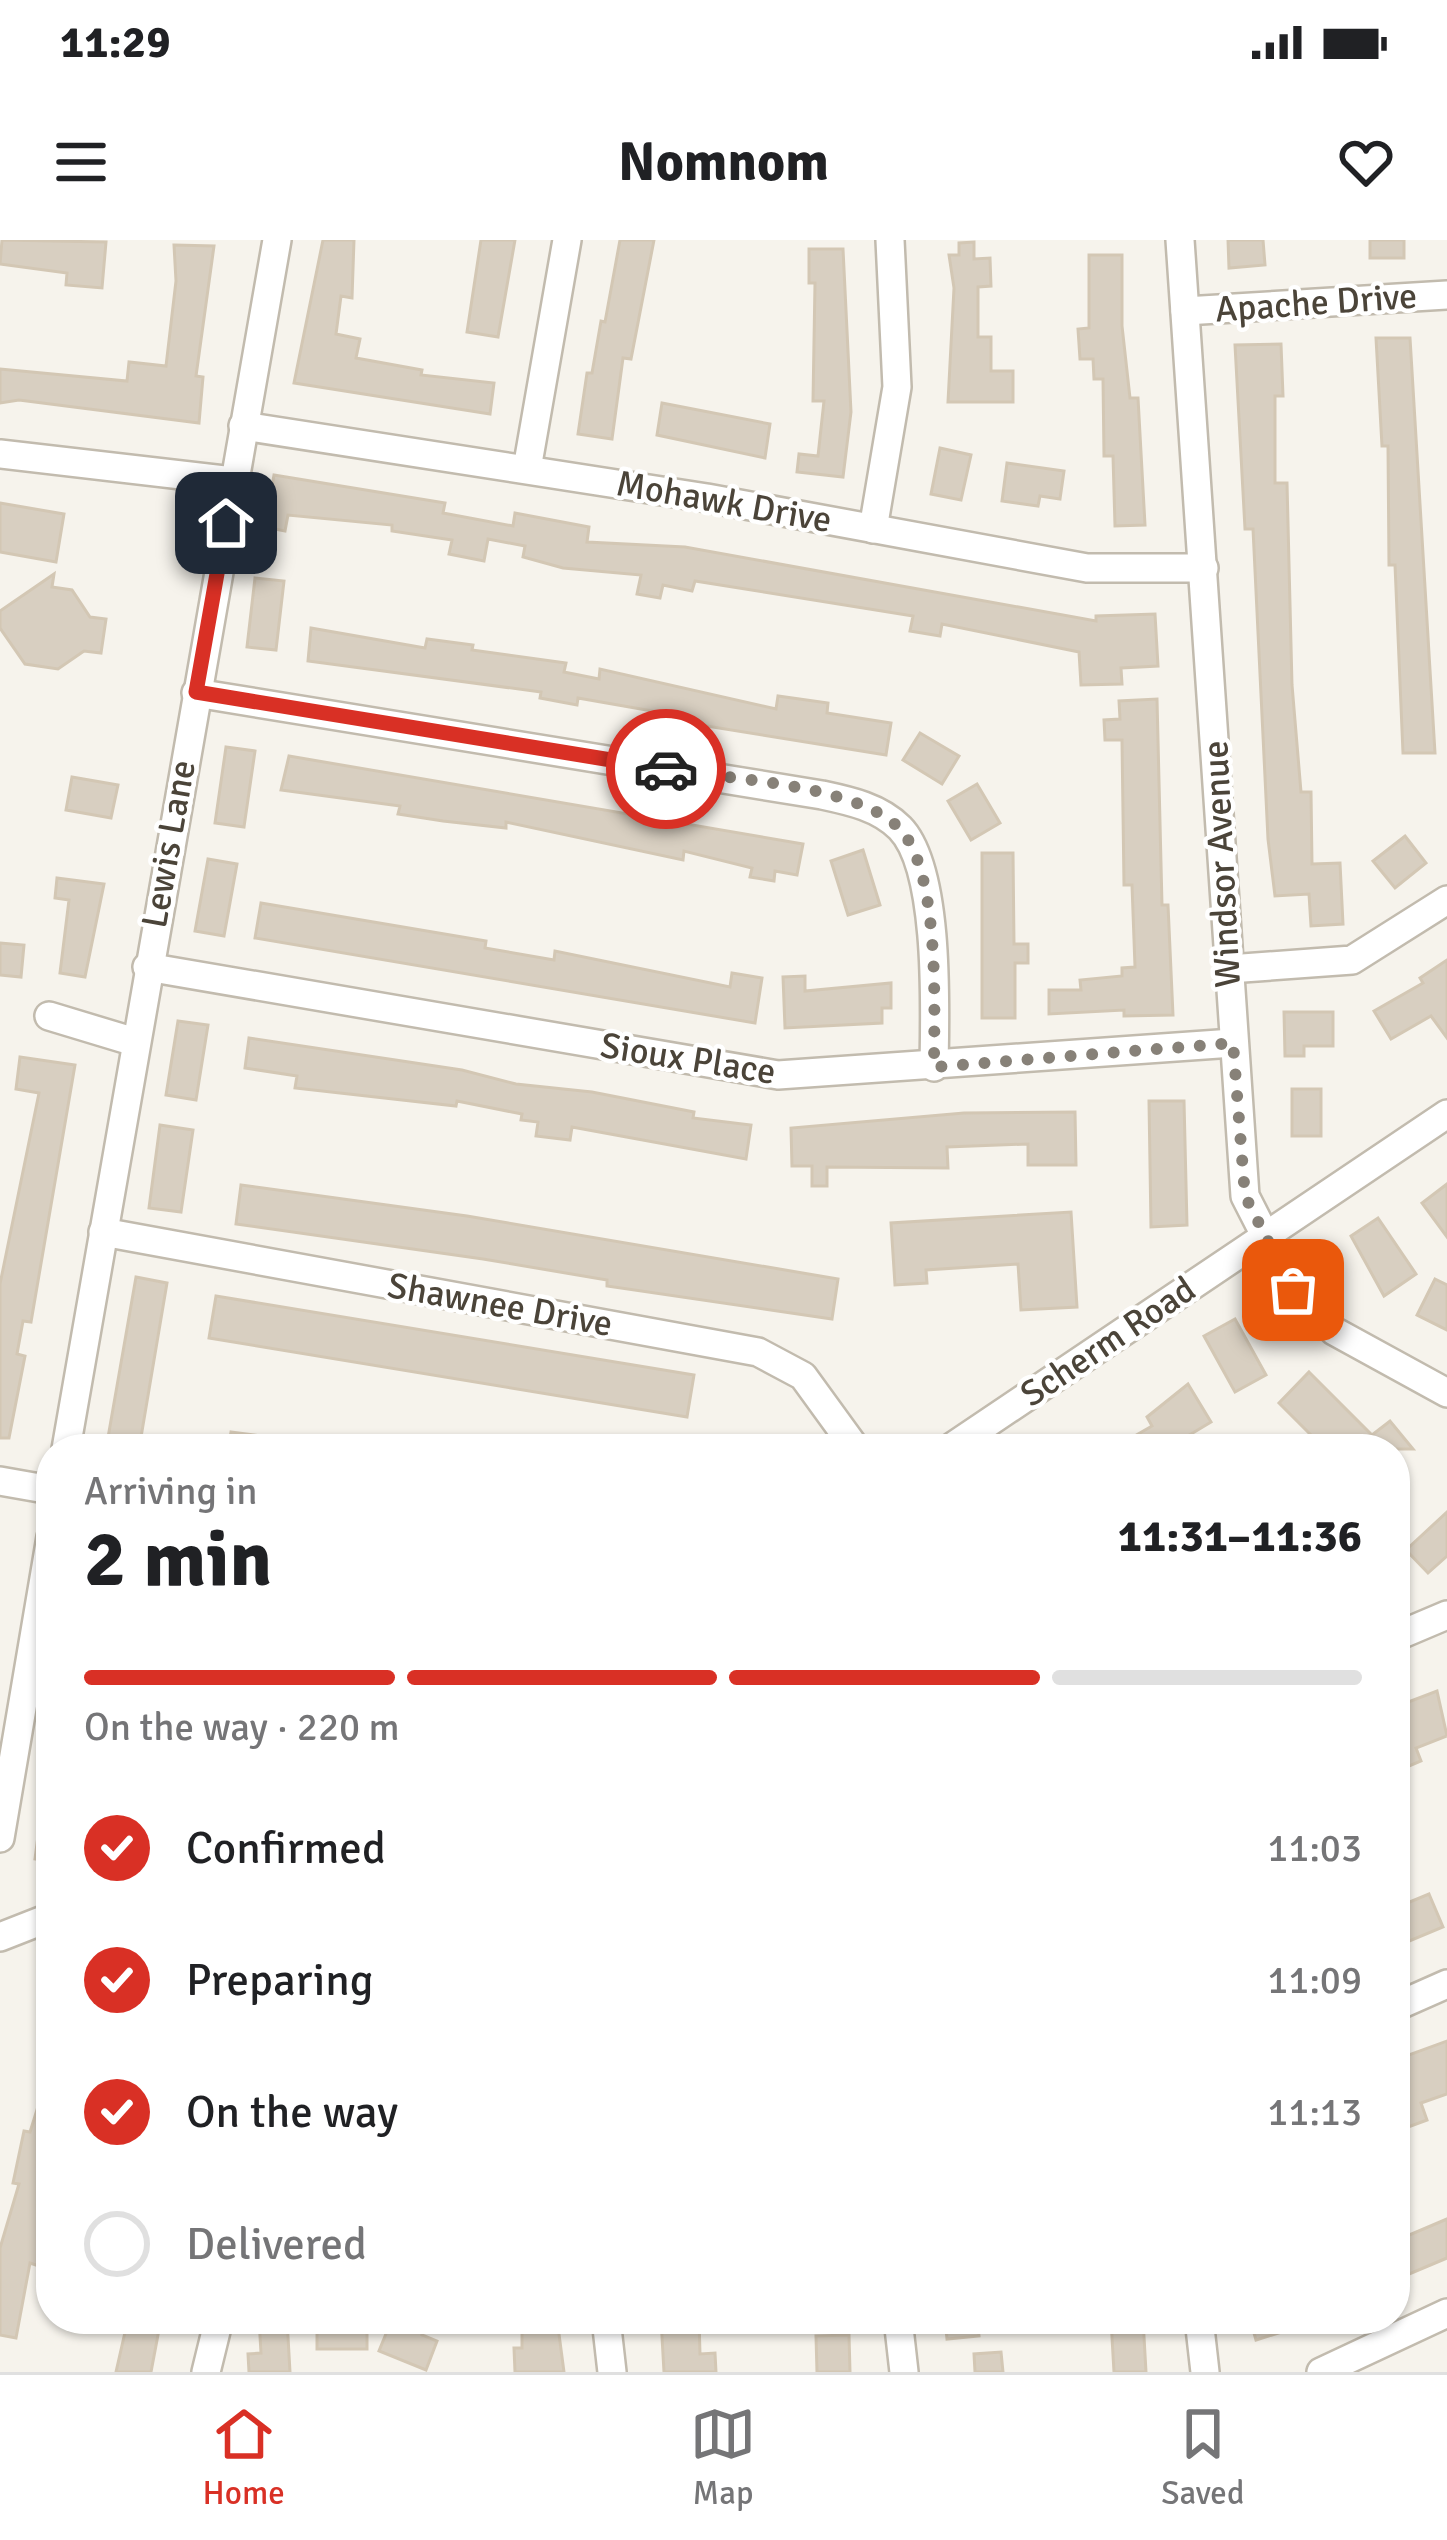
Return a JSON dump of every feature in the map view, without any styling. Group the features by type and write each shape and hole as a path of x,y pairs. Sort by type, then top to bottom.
{"street":[{"name":"Lewis Lane","path":"69,1434 277,240"},
{"path":"527,469 567,240"},
{"path":"874,529 897,387 890,240"},
{"name":"Windsor Avenue","path":"1180,240 1245,1196 1293,1290 1334,1331 1447,1393"},
{"name":"Apache Drive","path":"1185,311 1447,295"},
{"name":"Mohawk Drive","path":"243,426 527,469 1088,568 1204,568"},
{"path":"0,454 233,481"},
{"path":"196,692 822,795 878,812 899,827 923,873 934,1067"},
{"path":"1229,969 1352,960 1447,900"},
{"name":"Sioux Place","path":"147,968 778,1075 1233,1043"},
{"path":"50,1016 135,1042"},
{"name":"Scherm Road","path":"971,1434 1447,1114"},
{"name":"Shawnee Drive","path":"103,1232 758,1352 803,1376 845,1434"},
{"path":"0,1481 36,1487"},
{"path":"1410,1631 1447,1615"},
{"path":"0,1838 36,1626"},
{"path":"0,1937 36,1922"},
{"path":"1410,2000 1447,1984"},
{"path":"1410,2330 1447,2313"},
{"path":"206,2372 215,2334"},
{"path":"608,2334 612,2372"},
{"path":"900,2334 904,2372"},
{"path":"1200,2334 1204,2372"},
{"path":"1321,2372 1402,2334"}],"building":[{"path":"2,240 106,242 102,288 66,285 67,273 0,264"},
{"path":"323,240 354,240 352,298 341,296 336,334 360,339 356,358 422,370 421,375 494,383 490,414 294,383"},
{"path":"481,240 515,240 498,337 467,332"},
{"path":"620,240 654,240 631,359 623,358 612,439 578,434 587,373 592,373 601,321 605,322"},
{"path":"1228,240 1263,240 1265,265 1229,268"},
{"path":"1370,240 1404,240 1404,258 1370,258"},
{"path":"974,242 974,259 990,258 991,286 978,287 978,337 991,337 991,371 1013,371 1013,402 948,402 954,288 949,255 959,255 959,243"},
{"path":"174,245 214,246 196,376 203,377 199,423 19,400 0,403 0,369 127,381 129,362 166,366 176,281"},
{"path":"809,249 843,249 851,412 843,477 797,472 799,454 818,456 824,401 813,401 815,283 809,283"},
{"path":"1089,255 1122,255 1122,326 1130,398 1138,398 1145,525 1115,526 1113,456 1104,456 1103,379 1094,379 1093,359 1080,359 1078,329 1089,328"},
{"path":"1376,338 1410,338 1435,753 1403,753 1395,565 1389,565 1388,446 1382,446"},
{"path":"1281,344 1283,396 1275,396 1275,483 1287,483 1292,685 1301,792 1311,792 1312,864 1340,863 1343,924 1311,926 1309,894 1275,896 1268,839 1253,529 1245,529 1235,345"},
{"path":"662,403 770,424 765,458 657,435"},
{"path":"940,448 971,455 961,500 931,494"},
{"path":"1007,463 1064,471 1060,499 1040,496 1038,506 1002,501"},
{"path":"274,475 445,503 443,513 513,526 515,513 589,527 587,542 685,547 1096,621 1096,616 1155,614 1158,666 1121,668 1122,684 1081,685 1079,652 942,624 940,636 910,631 913,616 695,581 692,591 663,585 660,598 637,594 641,575 563,568 523,557 525,546 488,539 484,561 449,554 452,540 392,531 392,525 288,515 285,531 265,527"},
{"path":"0,503 64,514 56,562 0,552"},
{"path":"54,574 52,587 72,590 90,617 106,619 101,653 84,651 58,669 25,664 0,628 0,611"},
{"path":"255,578 284,581 276,650 247,647"},
{"path":"311,628 425,648 427,639 473,645 472,650 566,663 564,672 599,679 600,669 776,709 778,696 828,703 827,713 891,723 886,755 657,718 658,712 578,698 577,705 540,698 541,692 308,661"},
{"path":"1157,699 1162,905 1168,905 1173,1015 1124,1016 1124,1010 1049,1014 1049,990 1081,990 1080,980 1122,976 1122,968 1135,967 1132,885 1124,885 1122,740 1105,740 1104,720 1120,719 1119,701"},
{"path":"920,733 959,756 942,784 903,760"},
{"path":"226,747 255,751 244,827 215,823"},
{"path":"289,756 803,844 797,875 775,871 774,881 750,877 752,868 684,851 683,860 506,822 506,828 443,821 398,814 400,806 281,790"},
{"path":"72,777 118,785 111,818 66,810"},
{"path":"977,784 1000,823 971,840 948,801"},
{"path":"1405,836 1426,863 1395,888 1373,861"},
{"path":"863,850 880,905 848,915 831,861"},
{"path":"982,853 1013,853 1014,944 1028,944 1028,963 1015,963 1015,1018 982,1018"},
{"path":"208,859 237,864 224,936 195,931"},
{"path":"57,878 104,884 85,977 60,973 69,900 55,898"},
{"path":"261,903 486,941 485,948 554,960 555,951 730,987 732,973 762,978 755,1023 255,938"},
{"path":"0,943 24,945 21,977 0,975"},
{"path":"1447,960 1447,1038 1431,1016 1391,1039 1374,1011 1423,983 1420,978"},
{"path":"805,976 805,991 891,983 891,1008 882,1008 882,1023 785,1028 783,977"},
{"path":"1284,1012 1333,1012 1333,1046 1304,1046 1304,1056 1285,1056"},
{"path":"178,1021 208,1025 196,1100 166,1095"},
{"path":"249,1038 462,1070 516,1084 592,1092 694,1112 693,1118 751,1125 746,1159 572,1127 570,1140 536,1136 538,1122 521,1120 522,1114 457,1101 456,1106 295,1088 297,1076 245,1068"},
{"path":"20,1057 75,1065 31,1322 23,1321 17,1354 25,1356 9,1438 0,1438 0,1284 39,1093 16,1089"},
{"path":"1292,1089 1321,1089 1321,1136 1292,1136"},
{"path":"1149,1101 1184,1101 1187,1225 1151,1227"},
{"path":"1075,1112 1076,1165 1028,1165 1028,1144 947,1147 948,1168 827,1167 827,1186 812,1186 812,1166 792,1166 791,1128 964,1113"},
{"path":"160,1125 193,1130 181,1212 149,1208"},
{"path":"1447,1184 1447,1237 1422,1203"},
{"path":"241,1185 467,1216 838,1279 832,1319 607,1286 607,1280 483,1259 236,1224"},
{"path":"1071,1212 1077,1307 1021,1310 1018,1264 926,1270 927,1283 895,1285 891,1223"},
{"path":"1378,1218 1416,1274 1384,1296 1351,1236"},
{"path":"136,1277 167,1283 142,1434 109,1434"},
{"path":"1435,1279 1447,1285 1447,1330 1417,1315"},
{"path":"216,1296 694,1375 687,1417 209,1338"},
{"path":"1235,1319 1266,1375 1235,1392 1204,1336"},
{"path":"1309,1372 1371,1434 1310,1434 1279,1403"},
{"path":"1188,1384 1211,1422 1191,1434 1138,1434 1152,1426 1147,1417"},
{"path":"1390,1421 1401,1434 1373,1434"},
{"path":"1447,1512 1447,1556 1428,1573 1410,1554 1410,1546"},
{"path":"1437,1691 1447,1736 1416,1748 1421,1761 1410,1766 1410,1701"},
{"path":"1429,1894 1443,1927 1410,1941 1410,1902"},
{"path":"1447,2041 1447,2094 1421,2103 1427,2120 1410,2126 1410,2055"},
{"path":"36,2113 36,2265 30,2263 16,2338 0,2335 0,2248 19,2184 13,2183 24,2131 30,2132"},
{"path":"1447,2219 1447,2258 1410,2274 1410,2235"},
{"path":"125,2334 158,2334 151,2372 116,2372"},
{"path":"260,2334 288,2334 290,2372 249,2372 248,2354 261,2353"},
{"path":"317,2334 367,2334 367,2349 317,2349"},
{"path":"386,2334 422,2334 437,2341 426,2370 379,2351"},
{"path":"522,2334 559,2334 564,2372 515,2372 514,2348 522,2348"},
{"path":"662,2334 699,2334 700,2354 715,2353 716,2372 664,2372"},
{"path":"946,2334 979,2334 979,2336 947,2339"},
{"path":"1112,2334 1144,2334 1146,2372 1114,2372"},
{"path":"849,2335 850,2372 817,2372 816,2336"},
{"path":"1001,2352 1003,2372 975,2372 974,2354"}],"way so far":[{"path":"666,769 853,802 899,827 923,873 934,1067 1233,1043 1245,1196 1293,1290"}],"route":[{"path":"226,523 196,692 666,769"}]}
